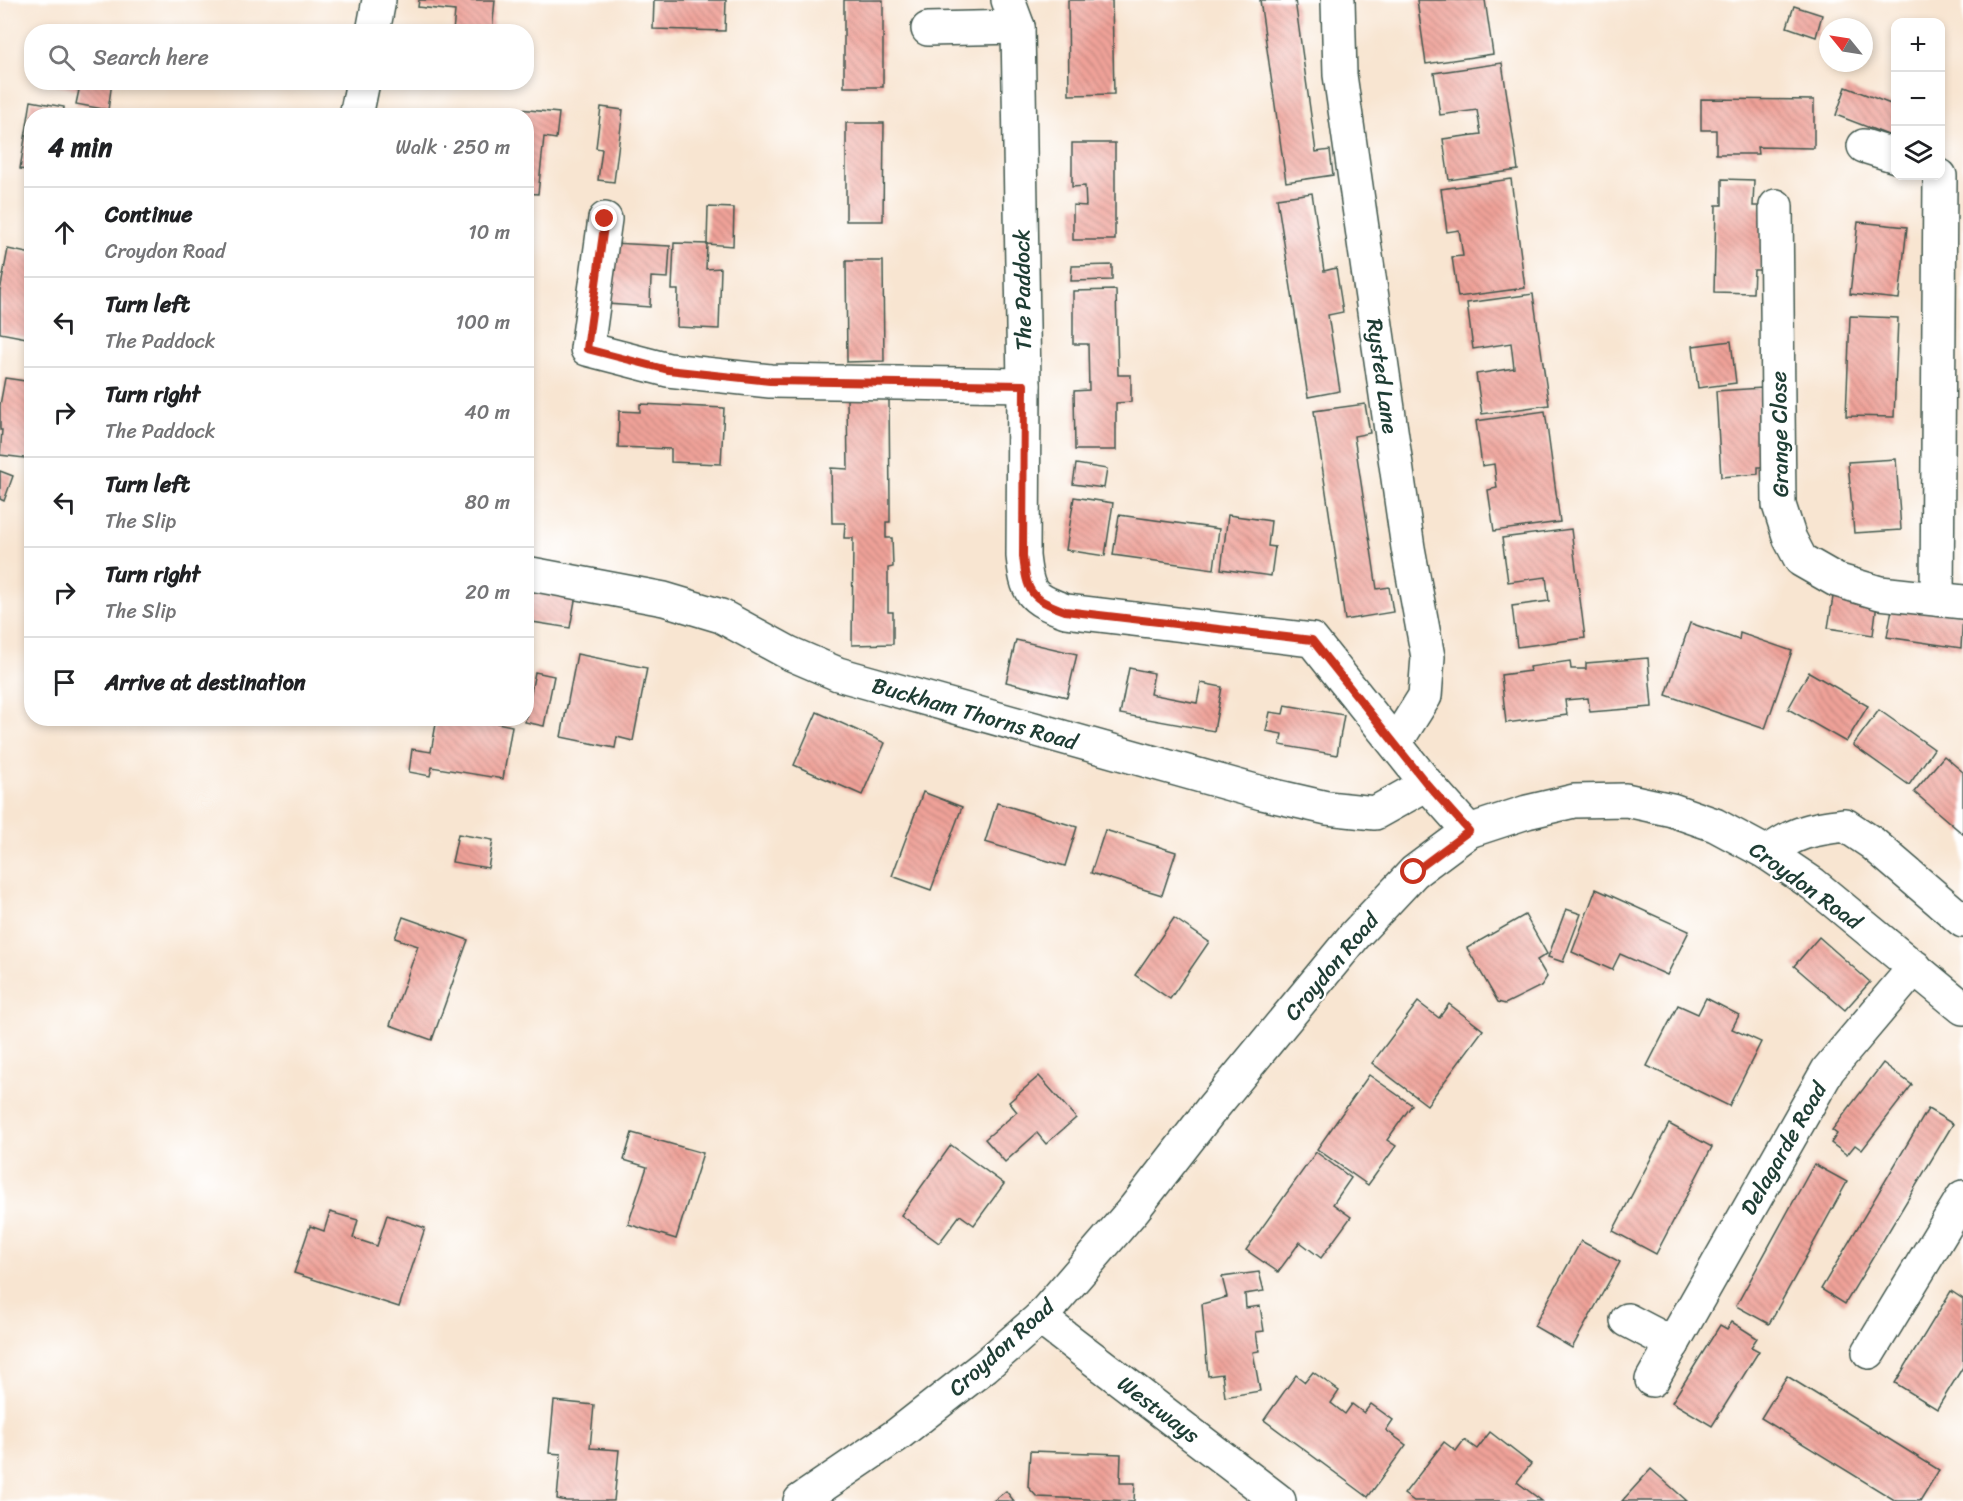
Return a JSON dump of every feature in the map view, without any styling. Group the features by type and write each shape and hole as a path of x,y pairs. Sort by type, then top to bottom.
{"street":[{"path":"374,24 379,0"},
{"name":"Rysted Lane","path":"1338,0 1340,75 1408,548 1428,657 1425,696 1403,731 1393,740"},
{"name":"The Paddock","path":"928,29 1013,14 1024,385 1023,556 1026,584 1042,602 1065,611 1312,640 1427,784 1469,831"},
{"path":"358,108 361,90"},
{"path":"1864,146 1891,154"},
{"path":"1945,170 1963,167"},
{"path":"1940,180 1950,600"},
{"name":"Grange Close","path":"1776,206 1779,505 1790,539 1801,560 1836,580 1880,593 1950,600"},
{"path":"605,219 587,349 668,370 770,381 1024,385"},
{"name":"Buckham Thorns Road","path":"534,575 664,599 721,616 789,653 838,674 1262,793 1327,808 1375,813 1427,784"},
{"name":"Croydon Road","path":"800,1501 897,1435 985,1366 1040,1318 1134,1209 1210,1111 1355,935 1414,872 1469,831 1527,812 1574,801 1626,800 1672,810 1715,825 1767,853 1813,884 1963,1008"},
{"path":"1767,853 1784,840 1810,830 1845,825 1872,843 1963,921"},
{"name":"Delagarde Road","path":"1652,1380 1828,1070 1915,967"},
{"path":"1869,1352 1963,1197"},
{"name":"Westways","path":"1040,1318 1279,1501"},
{"path":"1627,1320 1673,1344"}],"building":[{"path":"419,0 495,0 493,24 454,24 455,11 418,7"},
{"path":"654,0 726,0 725,31 653,29"},
{"path":"844,0 883,0 883,87 844,87"},
{"path":"1068,0 1112,0 1114,94 1069,95"},
{"path":"1260,0 1295,0 1316,152 1330,150 1333,175 1286,182"},
{"path":"1417,0 1485,0 1493,54 1426,64"},
{"path":"1794,6 1822,15 1819,18 1816,37 1787,27"},
{"path":"1502,63 1518,170 1449,180 1443,139 1481,134 1477,110 1440,115 1434,73"},
{"path":"1846,87 1891,104 1891,136 1836,115"},
{"path":"79,90 111,90 108,108 76,104"},
{"path":"1701,99 1814,100 1814,148 1757,147 1758,154 1716,154 1716,130 1701,130"},
{"path":"31,101 64,107 64,108 30,108"},
{"path":"601,107 623,110 614,182 598,180 602,149 596,148"},
{"path":"534,111 559,113 556,139 544,137 538,194 534,194"},
{"path":"846,123 884,123 883,221 846,221"},
{"path":"1072,143 1115,143 1115,240 1073,240 1073,205 1086,206 1085,186 1072,187"},
{"path":"24,144 24,170 20,169"},
{"path":"1511,179 1525,288 1458,297 1452,257 1463,256 1459,230 1447,232 1441,189"},
{"path":"1722,179 1754,180 1753,206 1763,206 1761,270 1754,270 1753,293 1714,292 1716,205 1722,205"},
{"path":"1312,193 1324,271 1336,268 1343,312 1328,315 1340,391 1308,397 1277,198"},
{"path":"708,207 734,208 733,246 707,244"},
{"path":"1858,222 1907,227 1899,299 1850,294"},
{"path":"611,243 670,246 668,278 651,277 650,307 607,304"},
{"path":"674,243 707,244 706,269 721,268 719,329 677,327 678,290 672,290"},
{"path":"8,249 24,252 24,338 0,333 0,291"},
{"path":"846,261 883,261 884,361 847,362"},
{"path":"1112,265 1112,280 1071,281 1072,266"},
{"path":"1116,290 1118,375 1131,375 1131,402 1116,403 1116,450 1075,450 1074,391 1089,390 1088,344 1073,344 1073,291"},
{"path":"1533,294 1549,405 1482,414 1476,374 1514,368 1511,343 1473,349 1467,303"},
{"path":"1850,316 1898,318 1894,417 1846,416"},
{"path":"1731,341 1736,383 1698,388 1693,346"},
{"path":"5,378 24,381 24,458 0,455 2,430 0,430 0,405"},
{"path":"1762,388 1767,467 1758,467 1758,474 1721,477 1716,391"},
{"path":"847,399 889,399 890,522 886,522 886,538 892,538 893,567 888,568 888,612 893,612 893,644 852,645 853,538 844,538 845,523 832,523 831,468 848,469"},
{"path":"640,404 724,408 721,464 671,462 671,449 618,447 619,411 640,412"},
{"path":"1365,404 1370,433 1354,436 1377,589 1389,587 1393,612 1345,620 1314,411"},
{"path":"1545,411 1560,522 1494,531 1488,490 1497,488 1494,464 1482,466 1476,421"},
{"path":"1896,459 1901,530 1854,533 1848,462"},
{"path":"1076,464 1107,469 1104,488 1073,484"},
{"path":"0,471 13,476 4,501 0,499"},
{"path":"1074,497 1113,503 1105,556 1066,550"},
{"path":"1119,515 1219,529 1214,569 1113,555"},
{"path":"1228,515 1271,521 1268,546 1275,547 1271,576 1221,569"},
{"path":"1571,529 1585,638 1517,647 1512,606 1549,601 1546,577 1508,582 1502,538"},
{"path":"534,588 576,595 570,628 534,622"},
{"path":"1833,597 1877,603 1873,635 1828,628"},
{"path":"1893,603 1963,614 1961,648 1887,637"},
{"path":"1690,623 1739,640 1740,633 1792,651 1765,729 1666,695"},
{"path":"1016,640 1077,654 1067,697 1006,682"},
{"path":"577,654 647,668 633,741 617,737 615,748 561,737"},
{"path":"1648,658 1652,707 1590,712 1588,698 1565,700 1567,715 1506,723 1501,675 1530,671 1529,667 1570,661 1571,669 1586,669 1586,663"},
{"path":"1129,668 1154,673 1150,694 1197,703 1201,683 1222,687 1214,731 1120,714"},
{"path":"535,672 554,676 544,726 534,724"},
{"path":"1809,672 1868,706 1846,742 1788,709"},
{"path":"1285,705 1344,715 1337,755 1280,745 1282,734 1266,731 1270,712 1283,714"},
{"path":"1879,710 1934,749 1909,785 1853,745"},
{"path":"817,712 885,743 862,795 794,765"},
{"path":"436,726 512,726 503,779 432,767 430,776 409,772 412,749 431,752"},
{"path":"1944,756 1963,772 1963,834 1914,792"},
{"path":"923,792 962,807 931,890 892,876"},
{"path":"997,803 1077,827 1065,866 985,842"},
{"path":"1105,830 1176,852 1162,895 1091,873"},
{"path":"458,834 493,840 488,868 452,862"},
{"path":"1596,889 1689,931 1667,975 1620,954 1612,970 1572,952"},
{"path":"1566,909 1581,914 1563,962 1548,957"},
{"path":"1525,915 1547,954 1537,960 1547,977 1541,986 1505,1004 1498,1002 1467,948"},
{"path":"403,917 468,940 432,1040 390,1025 418,946 395,938"},
{"path":"1174,918 1209,942 1170,999 1135,975"},
{"path":"1819,937 1870,982 1845,1010 1794,966"},
{"path":"1706,998 1739,1015 1732,1029 1761,1042 1729,1106 1647,1066 1678,1005 1698,1014"},
{"path":"1418,1002 1439,1018 1449,1004 1483,1030 1427,1105 1372,1063"},
{"path":"1883,1063 1912,1085 1862,1150 1855,1145 1847,1155 1831,1143 1837,1134 1832,1130"},
{"path":"1369,1075 1412,1105 1387,1140 1396,1146 1368,1185 1317,1149"},
{"path":"1039,1076 1076,1118 1046,1144 1037,1133 1005,1162 985,1139 1017,1112 1009,1102"},
{"path":"1928,1109 1953,1124 1845,1304 1821,1289"},
{"path":"1669,1124 1712,1147 1656,1254 1613,1231"},
{"path":"632,1133 703,1153 676,1239 628,1224 647,1167 624,1160"},
{"path":"951,1145 1004,1184 974,1225 960,1215 939,1243 901,1215"},
{"path":"1316,1152 1351,1178 1333,1204 1351,1217 1321,1258 1300,1242 1278,1272 1246,1250"},
{"path":"1814,1164 1847,1182 1769,1324 1736,1306"},
{"path":"330,1212 358,1220 353,1238 377,1246 387,1215 425,1228 399,1307 294,1273 310,1226 324,1231"},
{"path":"1581,1241 1620,1262 1572,1348 1534,1326"},
{"path":"1259,1272 1264,1291 1245,1294 1246,1308 1260,1306 1264,1331 1256,1332 1259,1351 1253,1352 1260,1391 1225,1397 1222,1374 1208,1376 1202,1304 1227,1297 1222,1277"},
{"path":"1951,1291 1963,1299 1963,1367 1937,1409 1895,1383"},
{"path":"1732,1322 1757,1338 1751,1347 1759,1351 1712,1426 1672,1402 1720,1325 1727,1329"},
{"path":"1313,1372 1339,1391 1331,1403 1345,1414 1352,1404 1364,1413 1371,1404 1393,1420 1386,1430 1406,1445 1368,1497 1264,1420 1296,1375 1305,1382"},
{"path":"1787,1376 1939,1470 1920,1501 1896,1501 1761,1418"},
{"path":"554,1401 594,1405 590,1448 619,1450 614,1501 557,1499 561,1454 549,1453"},
{"path":"1490,1432 1531,1464 1517,1482 1542,1501 1414,1501 1404,1494 1444,1442 1456,1451 1464,1440 1477,1449"},
{"path":"1030,1451 1121,1454 1120,1483 1135,1483 1134,1501 1037,1497 1028,1487"},
{"path":"1651,1469 1687,1501 1622,1501"},
{"path":"1006,1491 1014,1501 993,1501"}],"route":[{"path":"605,219 587,349 668,370 770,381 1024,385 1023,556 1026,584 1042,602 1065,611 1312,640 1427,784 1469,831 1414,872"}]}
